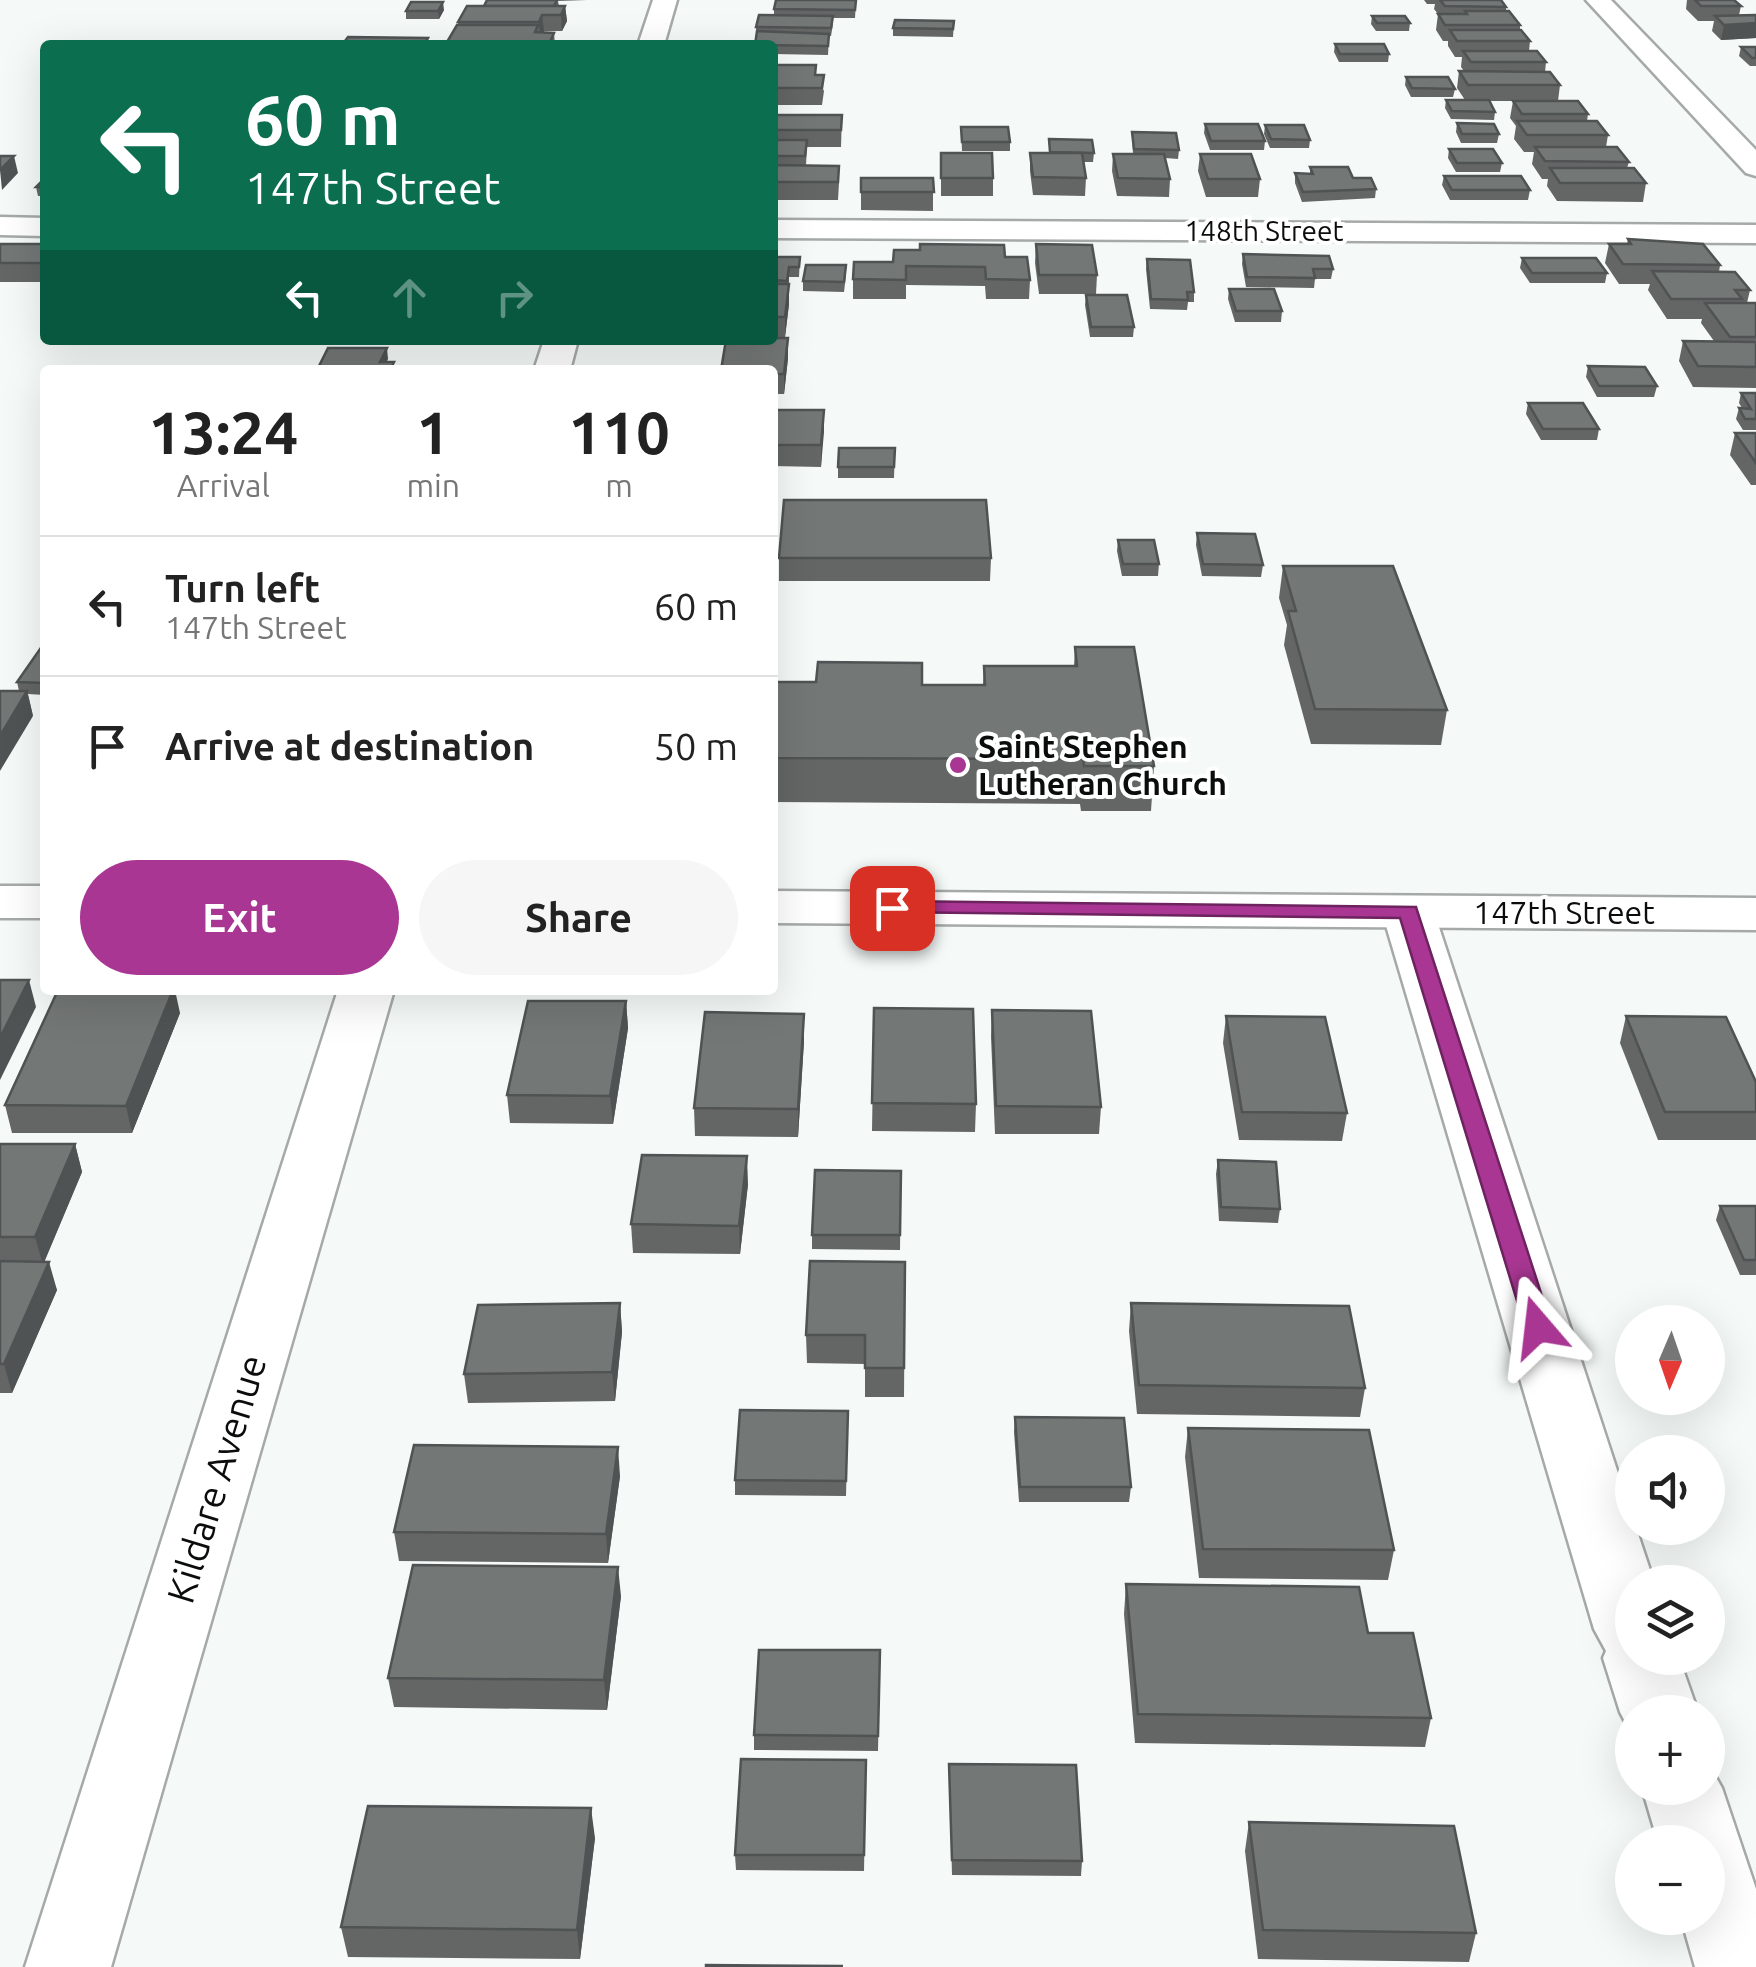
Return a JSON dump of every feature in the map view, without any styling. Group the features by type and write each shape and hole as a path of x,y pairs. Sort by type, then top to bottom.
{"street":[{"path":"652,40 664,0"},
{"path":"1598,0 1756,167"},
{"path":"0,226 40,226"},
{"name":"148th Street","path":"778,229 1756,234"},
{"path":"0,902 40,902"},
{"name":"147th Street","path":"778,907 1756,914"},
{"path":"1408,912 1615,1575"},
{"name":"Kildare Avenue","path":"68,1967 364,995"},
{"path":"1725,1925 1738,1967"}],"building":[{"path":"487,0 557,0 554,6 484,6"},
{"path":"776,0 856,0 855,10 774,9"},
{"path":"1440,0 1501,0 1506,7 1445,6"},
{"path":"1695,0 1734,0 1741,6 1701,6"},
{"path":"411,2 443,2 438,11 406,11"},
{"path":"467,6 565,6 561,15 542,15 539,22 458,22"},
{"path":"1465,11 1509,11 1520,25 1445,25 1438,14 1467,14"},
{"path":"759,15 833,16 831,28 756,27"},
{"path":"1756,15 1756,23 1724,25 1715,16"},
{"path":"1372,16 1405,16 1410,23 1377,23"},
{"path":"895,20 954,21 953,29 893,28"},
{"path":"457,25 538,25 535,32 554,33 551,40 448,40"},
{"path":"1450,30 1521,30 1530,41 1457,41"},
{"path":"757,31 829,34 828,46 778,45 778,40 756,40"},
{"path":"348,37 428,38 427,40 346,40"},
{"path":"1335,44 1384,44 1389,54 1340,54"},
{"path":"1741,47 1756,47 1756,58 1752,58"},
{"path":"1463,51 1537,51 1546,62 1471,62"},
{"path":"778,65 816,65 815,75 824,75 822,88 778,88"},
{"path":"1459,71 1550,72 1560,85 1468,85"},
{"path":"1406,77 1448,77 1455,89 1412,88"},
{"path":"1446,100 1489,100 1495,112 1452,111"},
{"path":"1513,101 1578,101 1588,114 1522,114"},
{"path":"778,115 842,115 841,130 778,130"},
{"path":"1517,121 1597,121 1608,135 1527,135"},
{"path":"1457,123 1494,124 1499,134 1462,134"},
{"path":"1205,124 1258,124 1265,141 1211,141"},
{"path":"1265,125 1304,125 1310,140 1271,139"},
{"path":"961,127 1008,127 1010,142 962,142"},
{"path":"1132,132 1176,133 1179,150 1134,149"},
{"path":"1049,139 1092,140 1094,153 1050,152"},
{"path":"778,140 807,140 805,156 778,156"},
{"path":"1535,147 1617,147 1629,162 1545,161"},
{"path":"1449,149 1493,149 1502,163 1457,163"},
{"path":"941,153 992,153 993,178 941,178"},
{"path":"1030,153 1082,153 1086,178 1033,177"},
{"path":"1113,154 1164,154 1170,179 1118,178"},
{"path":"1200,154 1251,154 1260,179 1208,179"},
{"path":"0,156 14,156 0,170"},
{"path":"778,165 839,166 838,182 778,182"},
{"path":"1310,167 1348,167 1353,178 1371,178 1376,189 1303,192 1295,173 1313,174"},
{"path":"1550,168 1634,168 1646,183 1560,183"},
{"path":"1444,176 1521,176 1530,190 1452,190"},
{"path":"861,178 933,178 934,192 861,192"},
{"path":"1628,239 1703,244 1720,265 1623,264 1609,244 1631,244"},
{"path":"0,244 40,244 40,263 0,263"},
{"path":"920,244 1004,245 1005,257 1027,257 1030,280 986,279 985,267 906,266 906,280 853,279 854,262 893,262 894,250 920,250"},
{"path":"1036,244 1092,245 1097,275 1039,275"},
{"path":"1243,254 1329,256 1333,269 1313,269 1315,278 1247,277"},
{"path":"778,257 800,257 799,267 789,267 787,281 778,280"},
{"path":"1522,258 1596,258 1607,273 1532,273"},
{"path":"1147,259 1190,260 1194,292 1187,292 1188,300 1151,299"},
{"path":"806,265 846,265 844,282 803,281"},
{"path":"1652,271 1735,272 1750,290 1735,290 1742,299 1671,299"},
{"path":"778,284 789,284 785,317 778,317"},
{"path":"1229,289 1274,289 1282,311 1236,311"},
{"path":"1086,295 1127,295 1134,327 1091,327"},
{"path":"1705,303 1756,303 1756,337 1730,337"},
{"path":"778,338 788,338 784,374 778,374 778,365 722,365 725,345 778,345"},
{"path":"1683,341 1756,342 1756,367 1698,366"},
{"path":"328,348 387,348 380,362 394,362 392,365 320,365"},
{"path":"1588,366 1645,367 1657,386 1599,386"},
{"path":"1741,393 1756,393 1756,419 1745,419 1739,408 1751,409"},
{"path":"1528,403 1583,403 1599,429 1543,429"},
{"path":"778,410 824,410 821,445 778,445"},
{"path":"1735,433 1756,433 1756,463"},
{"path":"839,448 895,448 894,467 838,467"},
{"path":"784,500 986,500 991,558 779,558"},
{"path":"1197,533 1255,534 1263,565 1203,564"},
{"path":"1118,540 1154,540 1159,564 1123,564"},
{"path":"1283,566 1393,566 1447,710 1315,709 1288,611 1296,611"},
{"path":"1075,647 1134,647 1154,766 1084,766 1083,759 778,758 778,682 816,682 818,662 922,663 922,685 985,685 984,666 1077,666"},
{"path":"40,649 40,683 17,682"},
{"path":"0,691 27,691 0,736"},
{"path":"0,980 29,980 0,1038"},
{"path":"56,995 171,995 126,1106 5,1105"},
{"path":"528,1001 626,1001 610,1096 507,1095"},
{"path":"874,1008 973,1009 976,1104 872,1103"},
{"path":"992,1010 1091,1011 1101,1107 996,1106"},
{"path":"705,1012 804,1014 798,1109 694,1108"},
{"path":"1226,1016 1325,1017 1347,1113 1242,1112"},
{"path":"1626,1016 1726,1017 1756,1082 1756,1112 1665,1112"},
{"path":"0,1144 75,1144 35,1237 0,1237"},
{"path":"642,1155 747,1156 739,1226 631,1224"},
{"path":"1218,1160 1276,1162 1280,1209 1221,1207"},
{"path":"815,1170 901,1171 900,1235 812,1235"},
{"path":"1720,1206 1756,1206 1756,1260 1744,1260"},
{"path":"0,1261 49,1262 4,1364 0,1364"},
{"path":"810,1261 905,1262 904,1368 865,1368 865,1335 806,1335"},
{"path":"620,1303 612,1372 464,1374 478,1305"},
{"path":"1131,1303 1349,1306 1365,1388 1139,1385"},
{"path":"740,1410 848,1411 846,1481 735,1480"},
{"path":"1015,1417 1124,1418 1131,1487 1020,1487"},
{"path":"1188,1428 1369,1430 1394,1550 1203,1549"},
{"path":"414,1445 618,1447 606,1534 394,1532"},
{"path":"413,1565 618,1567 604,1680 388,1678"},
{"path":"1126,1584 1359,1587 1368,1633 1413,1633 1431,1718 1138,1714"},
{"path":"759,1650 880,1650 878,1736 754,1735"},
{"path":"741,1759 866,1760 864,1855 735,1855"},
{"path":"949,1764 1076,1765 1082,1861 952,1860"},
{"path":"368,1806 591,1808 577,1930 341,1927"},
{"path":"1249,1822 1454,1826 1476,1933 1263,1930"},
{"path":"706,1965 843,1966 706,1967"}],"place":[{"name":"Saint Stephen Lutheran Church","path":"958,765"}],"route":[{"path":"892,908 1408,912 1538,1327"}]}
